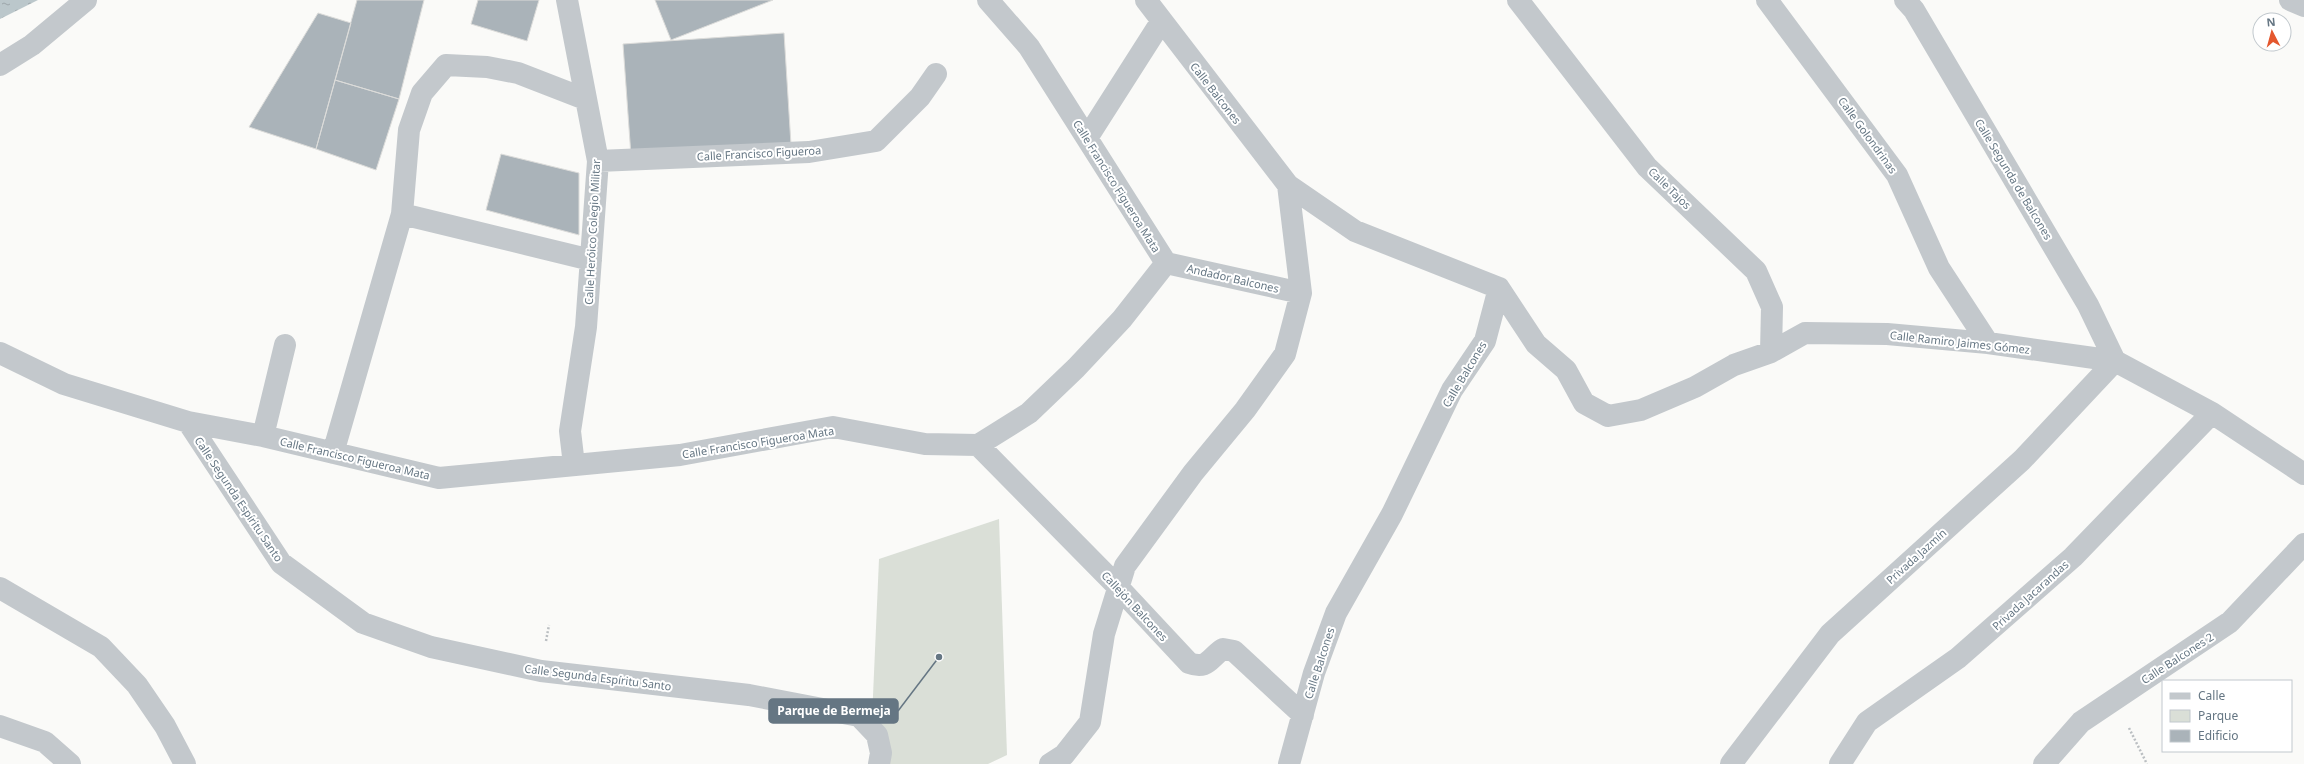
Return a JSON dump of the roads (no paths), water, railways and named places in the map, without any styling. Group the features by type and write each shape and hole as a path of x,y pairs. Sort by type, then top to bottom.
{"street":[{"path":"0,65 32,45 86,0"},
{"name":"Calle Heróico Colegio Militar","path":"567,0 598,161 586,328 570,431 574,465"},
{"name":"Calle Francisco Figueroa Mata","path":"0,353 64,384 188,422 263,436 439,478 680,455 833,427 925,444 978,445 1028,412 1076,368 1122,319 1166,263 1029,47 988,0"},
{"name":"Calle Balcones","path":"1146,0 1161,22 1288,184 1355,231 1499,288 1485,342 1452,390 1392,514 1336,613 1314,673 1289,764"},
{"name":"Calle Tajos","path":"1518,0 1647,167 1756,271 1772,307 1771,352"},
{"name":"Calle Golondrinas","path":"1767,0 1897,175 1939,268 1988,343"},
{"name":"Calle Segunda de Balcones","path":"1905,0 1914,10 2088,306 2115,361"},
{"path":"2290,0 2304,6"},
{"path":"1086,138 1161,22"},
{"path":"334,453 402,214 409,130 422,94 446,65 487,67 518,73 585,99"},
{"name":"Calle Francisco Figueroa","path":"598,161 809,152 876,141 920,97 936,74"},
{"path":"1050,764 1064,755 1090,722 1104,634 1126,566 1193,472 1245,410 1285,354 1301,293 1288,184"},
{"path":"402,214 591,260"},
{"name":"Andador Balcones","path":"1166,263 1301,293"},
{"path":"1499,288 1536,344 1566,370 1584,403 1608,416 1641,410 1695,387 1734,365 1771,352"},
{"name":"Calle Ramiro Jaimes Gómez","path":"1771,352 1805,333 1887,334 1988,343 2115,361"},
{"path":"263,436 285,345"},
{"path":"2115,361 2212,413 2304,474"},
{"name":"Privada Jazmín","path":"1730,764 1830,634 2022,460 2115,361"},
{"name":"Privada Jacarandas","path":"1840,764 1867,722 1958,658 2072,557 2212,413"},
{"name":"Calle Segunda Espíritu Santo","path":"188,422 281,563 363,623 430,647 541,671 749,695 859,716 877,734 881,754 879,764"},
{"name":"Callejón Balcones","path":"978,445 1118,587 1189,663 1198,666 1206,664 1223,649 1234,651 1303,715"},
{"name":"Calle Balcones 2","path":"2044,764 2081,722 2230,622 2304,544"},
{"path":"0,588 101,647 137,685 165,726 185,764"},
{"path":"0,726 44,742 70,764"}],"water":[{"path":"0,0 38,0 0,19"}],"place":[{"name":"Parque de Bermeja","path":"939,657"}]}
